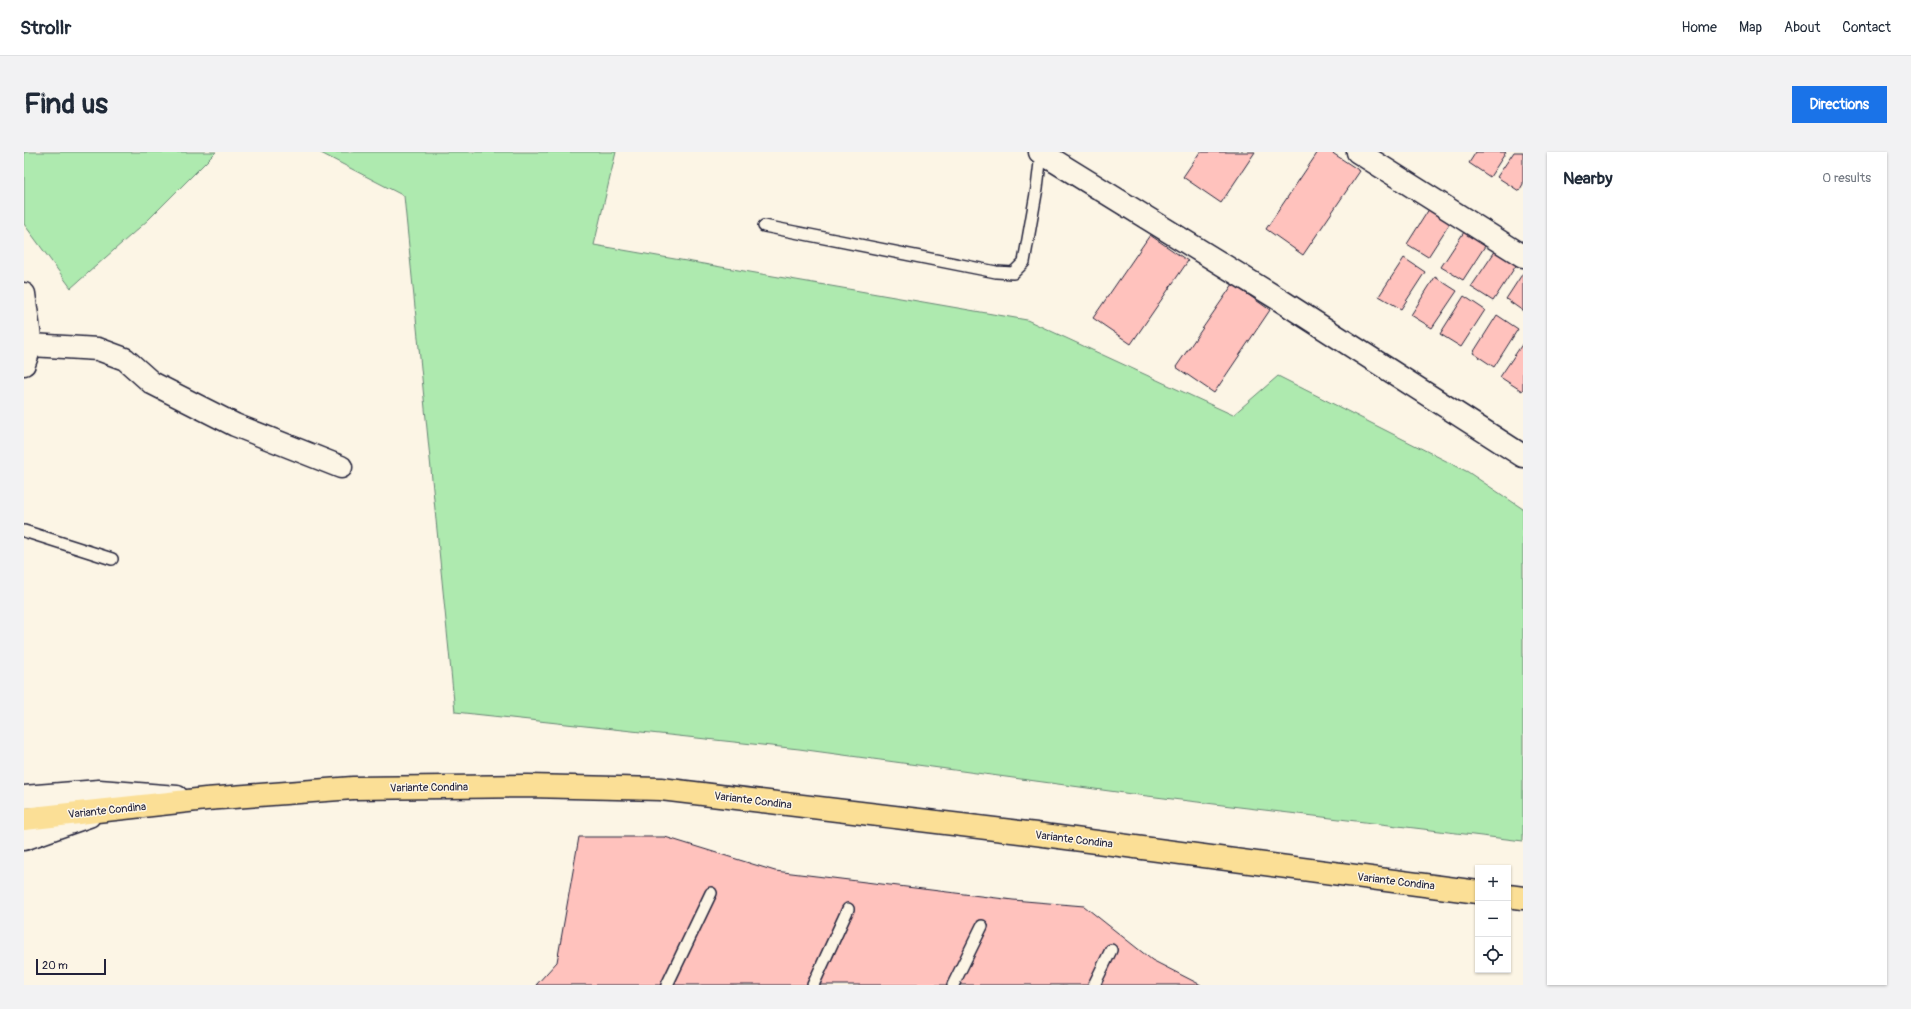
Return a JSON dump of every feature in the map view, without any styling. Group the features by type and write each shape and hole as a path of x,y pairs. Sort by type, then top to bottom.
{"highway":[{"name":"Variante Condina","path":"24,819 206,800 360,788 528,786 661,789 1036,834 1475,892"},
{"path":"1511,896 1523,898"}],"street":[{"path":"1358,152 1523,256"},
{"path":"1040,153 1280,300 1523,456"},
{"path":"24,294 28,354 98,349 118,356 125,359 152,383 228,421 341,467"},
{"path":"24,797 99,791 206,800"},
{"path":"24,839 105,810"}],"lane":[{"path":"764,226 996,272 1013,273 1024,262 1037,188 1040,153"},
{"path":"24,531 112,559"},
{"path":"667,985 711,893"},
{"path":"813,985 848,909"},
{"path":"953,985 982,926"},
{"path":"1094,985 1111,950"}],"green space":[{"path":"24,152 216,152 148,220 71,288 24,224"},
{"path":"319,152 616,152 594,245 1027,320 1233,415 1278,376 1468,472 1523,509 1523,841 1139,795 799,749 455,712 404,196"}],"building":[{"path":"1200,152 1255,152 1221,203 1183,177"},
{"path":"1318,152 1331,152 1360,171 1303,255 1266,229"},
{"path":"1476,152 1506,152 1490,177 1469,163"},
{"path":"1514,152 1523,152 1523,184 1519,191 1497,177"},
{"path":"1431,206 1452,220 1428,257 1407,244"},
{"path":"1466,229 1487,243 1463,280 1441,267"},
{"path":"1150,235 1188,261 1131,344 1093,318"},
{"path":"1496,250 1517,264 1493,301 1471,287"},
{"path":"1404,258 1425,272 1401,309 1379,296"},
{"path":"1523,273 1523,311 1506,299"},
{"path":"1435,277 1457,291 1432,328 1411,315"},
{"path":"1233,284 1270,310 1214,393 1176,367"},
{"path":"1464,296 1485,310 1461,347 1440,334"},
{"path":"1497,315 1518,329 1494,367 1473,353"},
{"path":"1523,343 1523,389 1522,391 1500,377"},
{"path":"579,837 665,837 775,871 1013,900 1084,906 1152,960 1201,985 536,985 557,962"}]}
